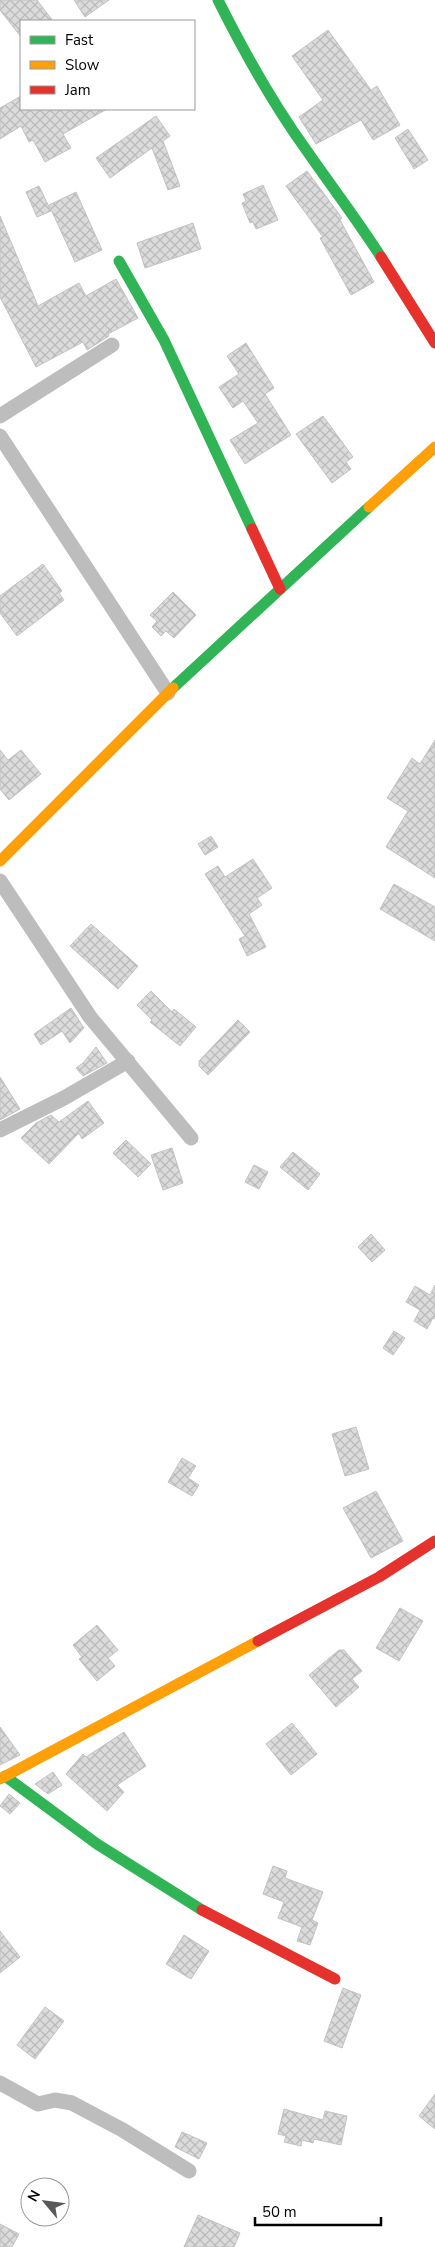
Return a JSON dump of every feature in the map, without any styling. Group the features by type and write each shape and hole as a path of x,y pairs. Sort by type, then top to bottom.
{"street":[{"path":"218,0 240,44 306,150 352,212 435,343"},
{"path":"119,262 164,340 280,589"},
{"path":"0,416 112,344"},
{"path":"0,436 168,693"},
{"path":"0,860 168,693 435,447"},
{"path":"0,881 90,1017 191,1138"},
{"path":"0,1130 64,1098 128,1061"},
{"path":"335,1979 195,1906 131,1867 2,1778 379,1577 435,1541"},
{"path":"0,2082 38,2104 55,2100 72,2103 122,2130 189,2171"}],"building":[{"path":"0,0 37,0 52,20 20,20 20,36 0,10"},
{"path":"74,0 109,0 85,17"},
{"path":"328,30 371,90 377,86 400,125 373,140 361,120 316,144 299,117 323,100 292,56"},
{"path":"20,97 20,110 105,110 63,134 71,148 45,162 33,140 29,142 21,126 0,139 0,108"},
{"path":"156,116 170,136 163,141 180,186 168,190 152,148 110,178 96,158"},
{"path":"408,129 428,160 414,169 395,138"},
{"path":"307,171 342,218 340,220 374,282 351,295 320,238 323,237 286,186"},
{"path":"263,185 278,220 256,229 253,222 250,223 242,203 246,201 243,194"},
{"path":"39,186 51,211 37,217 26,192"},
{"path":"76,192 102,250 75,262 49,205"},
{"path":"0,216 38,306 79,283 86,296 116,279 138,318 108,334 109,336 87,350 83,342 36,367 0,297"},
{"path":"193,223 201,249 145,268 137,243"},
{"path":"246,343 274,388 265,394 291,435 245,464 230,440 258,423 243,401 233,408 219,387 239,374 227,356"},
{"path":"323,416 353,457 346,462 351,469 332,483 296,434"},
{"path":"43,564 62,591 59,593 64,600 17,636 0,613 0,596"},
{"path":"173,592 196,615 174,638 166,631 161,636 152,627 157,621 150,615"},
{"path":"435,740 435,878 386,847 408,811 387,798 412,758 420,764"},
{"path":"0,750 8,760 21,750 41,774 9,800 0,789"},
{"path":"211,836 218,847 205,855 198,844"},
{"path":"253,859 272,888 257,898 262,905 249,914 266,947 247,956 239,939 245,936 205,874 218,866 225,877"},
{"path":"394,884 435,907 435,941 380,909"},
{"path":"91,924 138,966 118,989 70,946"},
{"path":"151,991 172,1012 174,1009 196,1027 180,1046 150,1022 152,1020 137,1005"},
{"path":"71,1008 84,1028 70,1043 62,1031 41,1045 34,1034"},
{"path":"238,1020 250,1032 208,1075 199,1066 199,1061"},
{"path":"96,1047 107,1063 83,1076 76,1068 83,1063"},
{"path":"0,1077 20,1109 0,1120"},
{"path":"88,1101 104,1123 82,1139 79,1133 49,1164 21,1138 36,1123 51,1115 59,1122"},
{"path":"126,1140 151,1164 138,1177 113,1153"},
{"path":"172,1148 183,1183 163,1190 151,1155"},
{"path":"293,1152 320,1174 308,1190 280,1167"},
{"path":"254,1165 268,1172 259,1189 245,1182"},
{"path":"371,1234 385,1250 372,1262 358,1247"},
{"path":"435,1285 435,1319 433,1318 427,1329 414,1321 420,1310 406,1302 415,1286 430,1295"},
{"path":"394,1331 405,1338 393,1355 383,1348"},
{"path":"356,1427 369,1469 345,1476 332,1434"},
{"path":"182,1458 196,1466 188,1478 199,1485 192,1496 168,1482"},
{"path":"376,1491 403,1541 371,1558 343,1508"},
{"path":"400,1608 423,1621 399,1661 376,1648"},
{"path":"97,1625 118,1650 108,1658 115,1666 97,1681 79,1659 82,1657 73,1645"},
{"path":"339,1650 344,1650 362,1671 352,1679 359,1687 336,1707 309,1675"},
{"path":"292,1723 317,1754 291,1775 266,1744"},
{"path":"0,1727 20,1755 0,1765"},
{"path":"124,1732 146,1766 117,1785 124,1792 107,1811 66,1774 83,1754 86,1757"},
{"path":"53,1772 62,1785 48,1794 35,1784"},
{"path":"9,1794 20,1803 10,1814 0,1806"},
{"path":"273,1866 287,1871 285,1878 323,1892 312,1920 318,1923 310,1945 297,1941 302,1927 278,1918 284,1902 263,1894"},
{"path":"0,1931 20,1957 0,1973"},
{"path":"184,1935 209,1951 191,1979 166,1964"},
{"path":"343,1988 361,1995 342,2048 324,2041"},
{"path":"45,2007 64,2021 35,2059 17,2045"},
{"path":"435,2094 435,2129 419,2116"},
{"path":"284,2109 323,2120 325,2111 347,2116 341,2145 314,2139 313,2143 302,2140 301,2146 284,2142 286,2136 278,2134"},
{"path":"182,2132 207,2143 199,2159 175,2147"},
{"path":"198,2215 240,2233 234,2247 184,2247"},
{"path":"0,2224 19,2234 12,2247 0,2247"}],"traffic: fast":[{"path":"218,0 282,115 381,257"},
{"path":"119,261 164,340 252,529"},
{"path":"173,688 369,507"},
{"path":"5,1776 97,1844 202,1910"}],"traffic: slow":[{"path":"369,507 435,447"},
{"path":"0,861 173,688"},
{"path":"0,1779 258,1641"}],"traffic: jam":[{"path":"381,257 435,343"},
{"path":"252,529 280,589"},
{"path":"258,1641 379,1577 435,1541"},
{"path":"202,1910 335,1979"}]}
